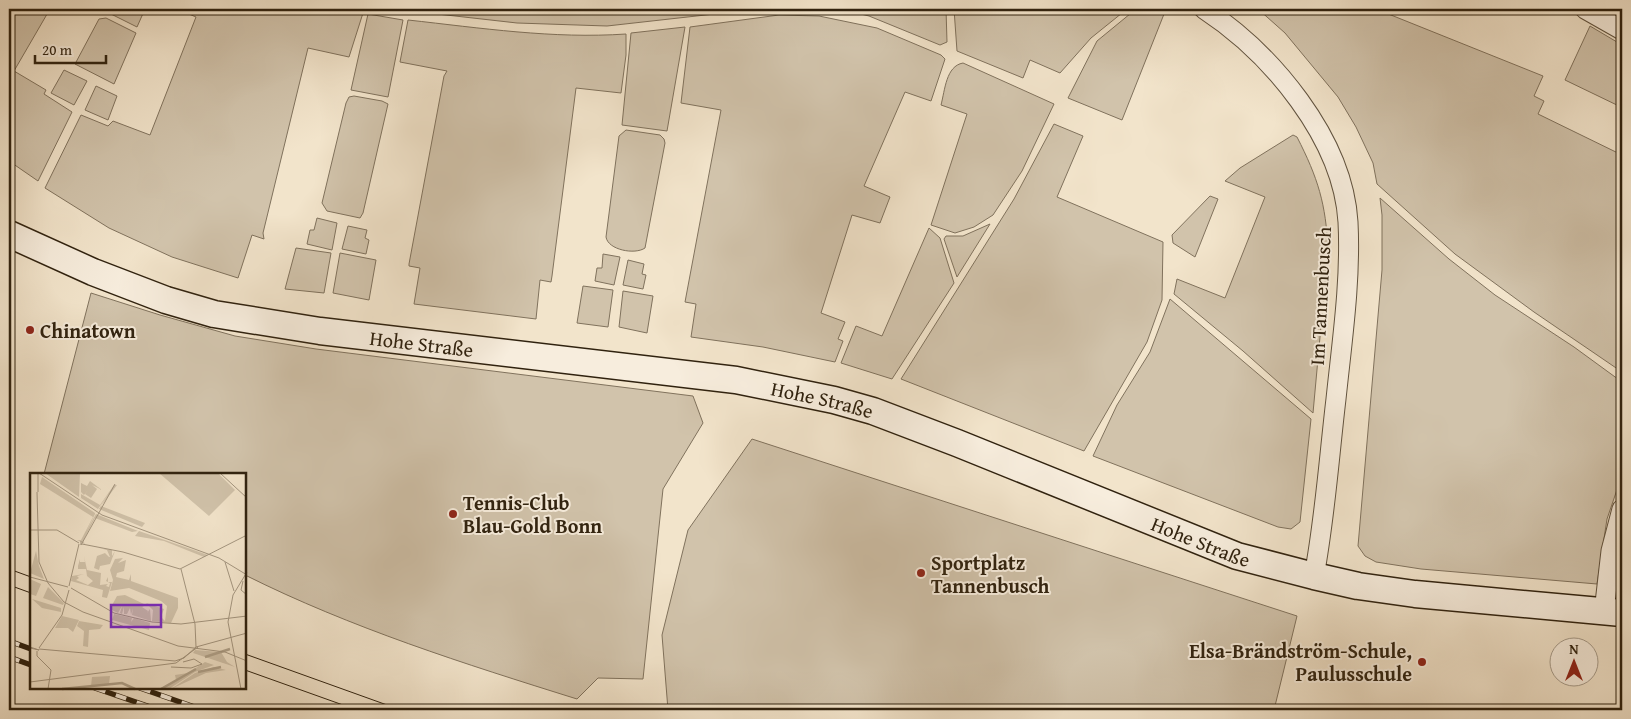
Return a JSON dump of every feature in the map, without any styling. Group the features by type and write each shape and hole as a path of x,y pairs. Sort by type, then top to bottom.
{"street":[{"name":"Im Tannenbusch","path":"1204,9 1254,49 1285,83 1314,121 1330,152 1348,220 1343,338 1314,576"},
{"path":"1585,9 1622,30"},
{"name":"Hohe Straße","path":"11,233 93,272 166,300 214,314 320,331 736,380 834,400 873,412 957,443 1238,556 1314,576 1358,586 1415,594 1613,612"},
{"path":"1613,612 1611,551 1622,509"}],"shaded area":[{"path":"9,9 50,9 14,71 46,90 44,94 72,112 38,181 9,161"},
{"path":"107,9 145,9 137,27 105,11"},
{"path":"177,9 347,9 363,13 349,57 308,48 263,233 264,239 252,235 238,278 172,257 109,228 45,188 81,115 108,126 113,121 150,135 196,17"},
{"path":"393,9 759,9 607,26 517,23"},
{"path":"841,9 946,9 947,42 940,45 869,16"},
{"path":"954,9 1127,9 1091,38 1060,73 1030,60 1023,78 957,51"},
{"path":"1136,9 1166,9 1122,120 1068,98 1097,41"},
{"path":"1258,9 1376,9 1543,76 1534,96 1544,101 1538,114 1622,155 1622,372 1534,312 1455,254 1377,184 1373,163 1356,127 1338,97 1285,33"},
{"path":"368,14 403,20 388,97 351,90"},
{"path":"779,15 819,16 877,28 941,55 945,59 931,101 905,92 864,186 890,197 880,223 852,215 821,313 845,322 838,339 843,341 835,362 763,347 691,337 696,304 685,302 721,110 681,103 690,27"},
{"path":"106,18 136,33 114,84 75,64 99,19"},
{"path":"408,20 544,34 626,34 626,55 621,93 576,88 551,282 540,280 536,319 414,304 420,268 409,266 409,264 444,76 447,71 400,62"},
{"path":"1590,26 1622,45 1621,107 1565,80"},
{"path":"685,27 667,131 622,125 631,33"},
{"path":"963,63 1054,104 1022,171 993,215 974,227 955,233 931,225 967,114 941,105 950,74 957,65"},
{"path":"64,70 87,81 74,105 51,93"},
{"path":"96,86 117,96 108,120 85,110"},
{"path":"354,96 382,101 388,104 363,213 360,218 327,211 322,203 346,103 349,97"},
{"path":"1054,124 1083,136 1057,197 1163,242 1162,300 1147,342 1084,451 901,379 1014,199"},
{"path":"626,130 660,135 665,143 645,248 635,251 617,248 606,237 619,136"},
{"path":"1293,135 1297,137 1316,179 1323,205 1327,234 1328,250 1313,413 1243,351 1174,294 1177,279 1225,298 1265,197 1225,181 1240,168"},
{"path":"1210,196 1218,199 1195,257 1173,243 1172,235"},
{"path":"1380,198 1449,259 1495,295 1574,347 1622,382 1622,475 1607,519 1597,584 1421,569 1376,562 1365,556 1358,546 1382,270 1382,215"},
{"path":"317,218 337,223 332,250 307,244 310,230 314,230"},
{"path":"990,224 957,277 944,239 946,236 963,236"},
{"path":"348,226 367,230 365,238 369,240 366,254 342,249"},
{"path":"929,228 940,238 954,283 892,379 841,363 856,326 882,336"},
{"path":"296,248 331,253 324,293 285,289"},
{"path":"340,253 376,260 369,300 333,293"},
{"path":"603,254 620,257 614,285 595,281 597,268 602,268"},
{"path":"628,260 644,264 642,274 646,275 643,289 623,285"},
{"path":"583,286 613,290 608,327 577,323"},
{"path":"623,291 653,296 647,333 619,327"},
{"name":"Tennis-Club Blau-Gold Bonn","path":"91,293 235,336 316,349 693,396 703,423 663,489 643,679 598,678 577,699 409,644 326,612 246,575 246,473 44,473"},
{"path":"1170,299 1311,419 1300,522 1291,529 1278,527 1093,456 1117,405 1150,352"},
{"name":"Sportplatz Tannenbusch","path":"752,439 1297,616 1274,710 668,710 662,635 688,530"}],"tram line":[{"path":"9,569 30,577"},
{"path":"9,585 30,593"},
{"path":"246,654 401,710"},
{"path":"246,670 357,710"}],"railway":[{"path":"9,641 30,649"},
{"path":"9,657 30,665"},
{"path":"98,689 159,710"},
{"path":"143,689 203,710"}],"place":[{"name":"Chinatown","path":"30,330"},
{"name":"Tennis-Club Blau-Gold Bonn","path":"453,514"},
{"name":"Sportplatz Tannenbusch","path":"921,573"},
{"name":"Elsa-Brändström-Schule, Paulusschule","path":"1422,662"}]}
